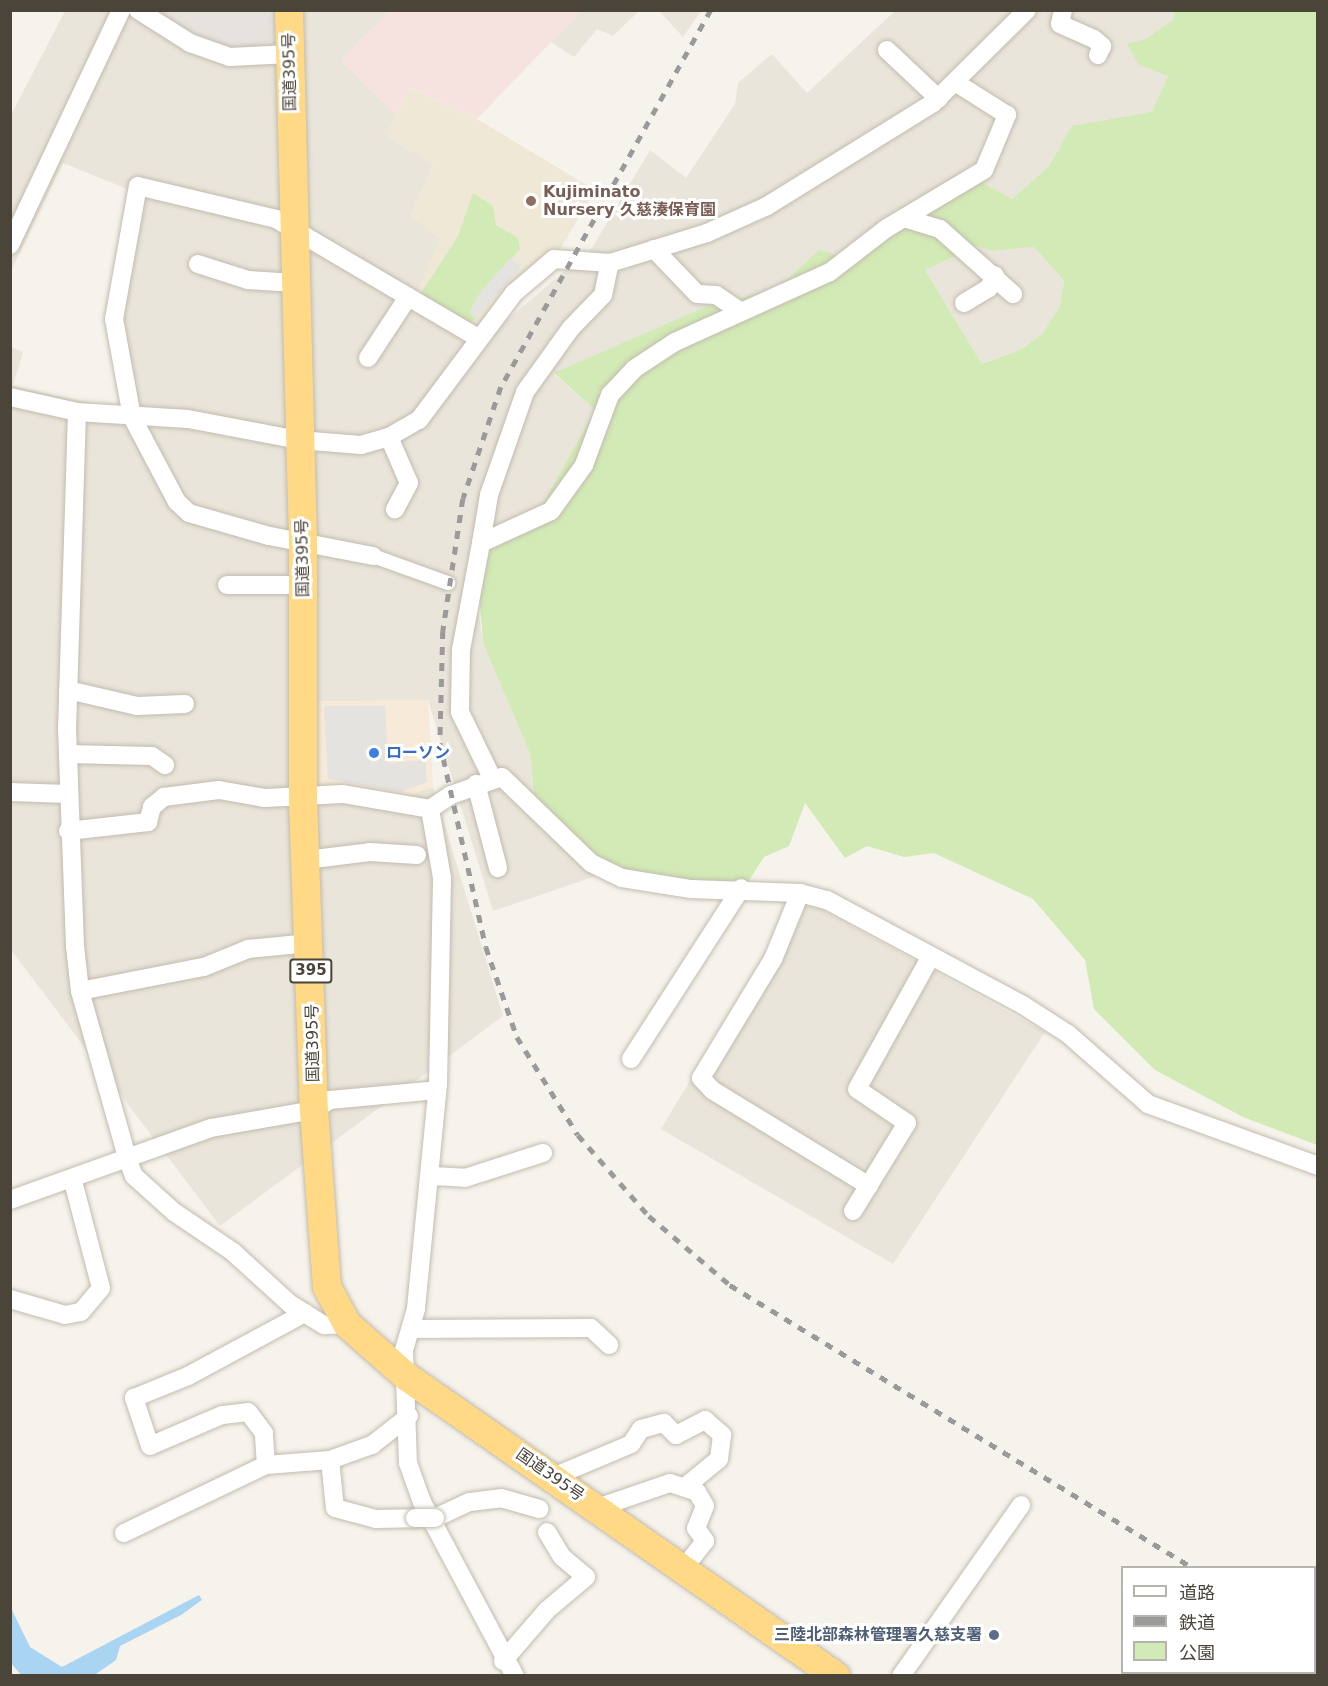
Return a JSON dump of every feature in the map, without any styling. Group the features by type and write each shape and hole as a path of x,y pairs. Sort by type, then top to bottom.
{"highway":[{"name":"国道395号","path":"289,10 303,542 303,799 310,943 314,1110 327,1287 346,1324 407,1377 836,1676"}],"street":[{"path":"10,245 121,10"},
{"path":"138,10 190,43 230,57 290,54"},
{"path":"10,397 77,412 188,419 299,440 362,445 389,437 419,420 478,338 532,274 554,259 610,262 654,249 767,206 939,99 958,84 1027,10"},
{"path":"1063,10 1060,24 1094,39 1102,46 1098,55"},
{"path":"887,51 939,99"},
{"path":"481,543 551,511 584,465 610,395 634,369 675,342 830,272 904,218 984,170 994,152 1007,116 958,84"},
{"path":"448,583 373,556 303,542 189,513 177,502 132,417 114,320 138,186 211,208 276,219 294,232 478,338"},
{"path":"904,218 940,229 1014,294"},
{"path":"654,249 697,294 716,295 741,312"},
{"path":"498,868 484,781 460,712 461,650 489,495 525,392 571,328 603,295 610,262"},
{"path":"198,264 248,280 295,283"},
{"path":"964,303 989,288 994,276"},
{"path":"368,358 408,297"},
{"path":"77,412 68,690 68,831 80,991 128,1161 134,1176 174,1212 233,1252 305,1313 324,1325 346,1324"},
{"path":"389,437 410,483 395,508"},
{"path":"226,585 303,585"},
{"path":"68,690 137,706 185,704"},
{"path":"68,754 152,756 165,765"},
{"path":"68,831 148,822 152,807 164,797 219,790 303,799 343,794 430,809 484,781 502,777 591,863 622,879 691,889 741,888 800,893 827,900 932,956 1068,1034 1148,1104 1317,1166"},
{"path":"10,792 68,794"},
{"path":"430,809 442,878 437,1090 432,1176 411,1329 404,1350 409,1416 408,1463 422,1502 454,1554 509,1668"},
{"path":"306,860 370,852 417,855"},
{"path":"631,1059 741,888"},
{"path":"800,893 773,959 701,1078 712,1090 869,1186"},
{"path":"80,991 204,967 248,949 310,943"},
{"path":"853,1211 908,1123 857,1089 932,956"},
{"path":"10,1200 128,1161 211,1128 314,1110 330,1100 437,1090"},
{"path":"432,1176 465,1178 543,1153"},
{"path":"10,1299 65,1315 81,1312 101,1288 73,1181"},
{"path":"266,1465 264,1433 249,1412 222,1415 150,1446 134,1398 188,1376 305,1313"},
{"path":"411,1329 591,1328 609,1346"},
{"path":"124,1533 266,1465 330,1460 372,1445 409,1416"},
{"path":"553,1477 631,1444 641,1429 664,1423 676,1435 705,1420 722,1435 719,1459 685,1487"},
{"path":"330,1460 335,1508 376,1519 435,1518 470,1502 501,1498 539,1509"},
{"path":"597,1508 670,1483 697,1492 705,1506 696,1528 705,1541 682,1569"},
{"path":"901,1676 1021,1505"},
{"path":"509,1668 548,1610 586,1577 562,1557 548,1532"}],"shaded area":[{"path":"65,11 123,11 244,67 284,11 390,11 341,61 396,114 386,136 433,164 411,216 441,239 415,296 468,326 503,323 592,248 650,150 686,178 735,104 738,83 772,54 807,93 895,11 1174,11 1175,19 1146,39 1168,76 1152,113 1072,127 1049,166 1012,199 962,172 850,259 778,288 705,307 554,374 595,410 542,505 490,551 469,548 483,643 530,754 534,793 596,876 493,911 428,700 318,702 400,798 433,787 503,1016 220,1226 11,950 11,347 23,352 13,386 123,410 109,323 130,190 63,163 11,271 11,115"},
{"path":"125,11 284,11 284,64 244,67 191,37"},
{"path":"390,11 581,11 477,119 411,88 396,114 341,61"},
{"path":"581,11 639,11 613,36 597,29 574,57 551,42"},
{"path":"659,11 701,11 683,37"},
{"path":"410,88 477,119 595,190 561,248 503,323 468,326 414,297 440,239 411,216 433,164 385,136"},
{"path":"978,246 992,251 1034,247 1064,281 1060,306 1042,334 1022,349 982,364 925,270"},
{"path":"510,258 521,267 476,318 469,313 480,293"},
{"path":"428,700 433,787 400,798 318,784 318,701"},
{"path":"324,706 385,706 388,763 425,760 427,782 400,792 328,779"},
{"path":"789,904 819,908 1045,1032 893,1264 661,1129 780,930"}],"green space":[{"path":"1174,11 1317,11 1317,1145 1243,1117 1155,1070 1094,1009 1085,960 1033,899 934,853 904,857 867,846 845,858 805,803 789,846 764,857 748,882 596,876 534,793 530,754 483,643 479,591 490,551 542,505 595,410 554,373 705,307 778,288 819,250 850,259 886,217 963,172 1012,199 1049,166 1072,126 1152,112 1168,76 1139,65 1127,44 1146,39 1174,19","holes":["978,246 992,251 1034,247 1064,281 1060,306 1042,334 1022,349 982,364 925,270"]},
{"path":"473,193 493,206 496,225 518,238 520,249 480,293 469,312 476,318 468,326 420,295 458,236"}],"water":[{"path":"199,1595 202,1600 181,1615 120,1646 116,1660 96,1674 21,1675 11,1663 11,1608 30,1647 62,1667"}],"railway":[{"path":"711,10 501,387 463,499 443,631 440,743 486,947 517,1037 578,1135 649,1216 730,1285 1190,1566"}],"place":[{"name":"Kujiminato Nursery 久慈湊保育園","path":"531,201"},
{"name":"ローソン","path":"374,753"},
{"name":"三陸北部森林管理署久慈支署","path":"994,1635"}]}
